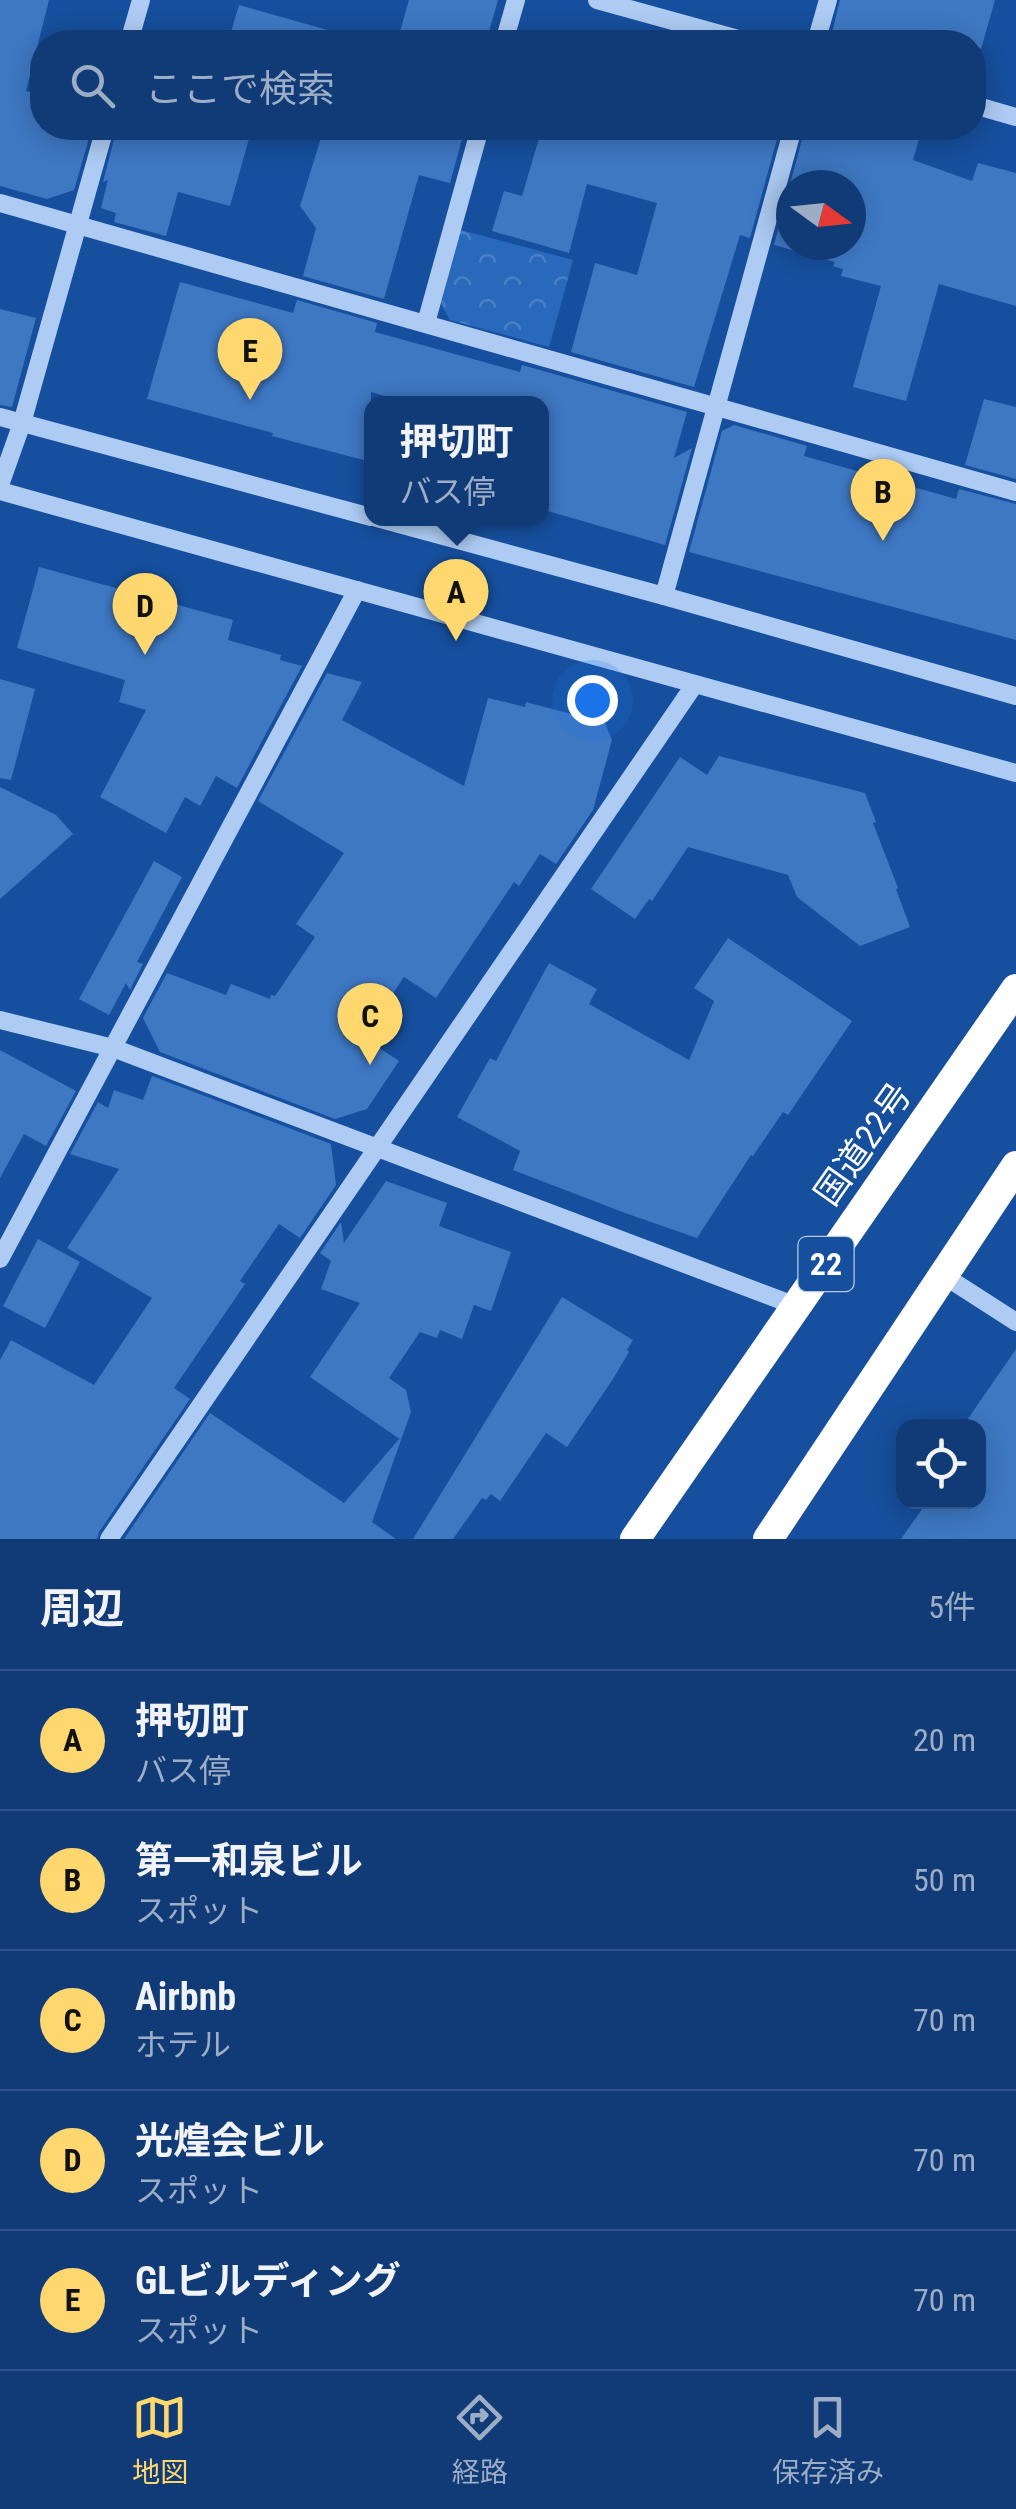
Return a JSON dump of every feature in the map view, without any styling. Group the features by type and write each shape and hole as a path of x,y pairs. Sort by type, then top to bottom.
{"highway":[{"name":"国道22号","path":"635,1539 1016,989"},
{"path":"768,1539 1016,1166"}],"street":[{"path":"132,30 141,0"},
{"path":"507,30 516,0"},
{"path":"597,0 706,30"},
{"path":"819,30 828,0"},
{"path":"986,109 1016,117"},
{"path":"102,140 0,488 1016,773"},
{"path":"426,323 477,140"},
{"path":"664,596 790,140"},
{"path":"0,204 1016,492"},
{"path":"0,416 364,515"},
{"path":"404,526 1016,696"},
{"path":"0,1259 357,590"},
{"path":"109,1539 695,684"},
{"path":"0,1020 113,1048 796,1306"},
{"path":"944,1276 1016,1322"}],"green space":[{"path":"461,230 573,260 549,347 450,320 441,304"}],"building":[{"path":"0,0 49,0 41,30 30,30 26,91 30,92 30,140 89,140 74,190 47,199 0,186"},
{"path":"409,0 498,0 489,30 400,30"},
{"path":"840,0 995,0 986,32 833,30"},
{"path":"239,5 327,30 232,30"},
{"path":"114,140 249,140 230,206 178,192 166,236 114,222 116,213 101,208 108,180 103,182"},
{"path":"320,140 462,140 450,183 419,175 384,299 303,276 316,228 300,206"},
{"path":"538,140 777,140 750,238 740,235 694,387 571,352 595,263 637,275 657,203 587,184 569,253 492,231 504,191 522,196"},
{"path":"802,140 919,140 913,160 972,181 978,163 1016,173 1016,306 939,284 906,401 853,387 881,286 841,276 843,269 833,266 835,262 828,260 866,260 866,170 794,170"},
{"path":"180,282 293,313 297,300 377,323 375,332 520,372 522,365 687,412 674,458 692,448 665,545 549,511 549,396 384,396 371,392 371,396 364,396 364,460 147,399"},
{"path":"0,309 36,318 12,407 0,405"},
{"path":"984,399 1016,407 1016,479 965,465"},
{"path":"734,425 807,446 804,456 956,499 959,489 1016,504 1016,640 689,552 722,431"},
{"path":"39,567 233,620 228,640 281,655 280,660 302,666 237,788 216,776 200,806 185,797 166,833 100,797 146,710 119,702 125,680 17,648"},
{"path":"327,673 362,682 342,720 464,786 488,698 525,707 526,702 605,723 612,740 593,810 556,864 540,854 519,886 514,882 436,998 404,977 363,1037 399,1061 367,1109 335,1119 160,1052 143,1018 167,973 226,995 231,984 270,999 315,937 296,924 344,853 258,801"},
{"path":"0,679 35,689 11,780 0,778"},
{"path":"719,756 865,793 910,927 860,946 797,897 788,875 688,847 652,901 649,899 635,919 591,889 680,757 707,775"},
{"path":"0,787 56,815 73,834 0,899"},
{"path":"154,861 182,877 137,962 143,964 130,990 126,983 109,1015 79,999"},
{"path":"728,938 852,1021 788,1115 783,1112 751,1155 697,1238 513,1170 520,1151 457,1117 490,1058 496,1061 549,963 597,989 589,1004 689,1060 714,1001 694,988"},
{"path":"0,1050 76,1091 46,1146 24,1134 0,1178"},
{"path":"152,1076 331,1144 336,1185 300,1238 279,1224 240,1281 245,1284 174,1388 190,1399 97,1539 0,1539 0,1360 11,1340 94,1385 152,1298 67,1248 119,1169 70,1154 98,1102 108,1108 114,1090 143,1100"},
{"path":"386,1181 447,1203 439,1226 511,1252 491,1311 474,1305 462,1339 440,1330 437,1338 420,1332 389,1378 406,1390 411,1412 401,1440 310,1377 360,1303 321,1289 331,1261 320,1253 341,1222 344,1243"},
{"path":"38,1239 80,1262 45,1328 3,1306"},
{"path":"562,1297 633,1340 613,1379 567,1447 546,1433 500,1501 491,1494 486,1500 482,1498 453,1539 413,1539"},
{"path":"1016,1349 1016,1539 901,1539 922,1509 986,1509 986,1419 968,1419"},
{"path":"210,1413 344,1503 401,1440 372,1522 396,1539 124,1539"}],"place":[{"name":"GLビルディング","path":"250,400"},
{"name":"第一和泉ビル","path":"883,541"},
{"name":"押切町","path":"456,641"},
{"name":"光煌会ビル","path":"145,655"},
{"name":"Airbnb","path":"370,1065"}]}
